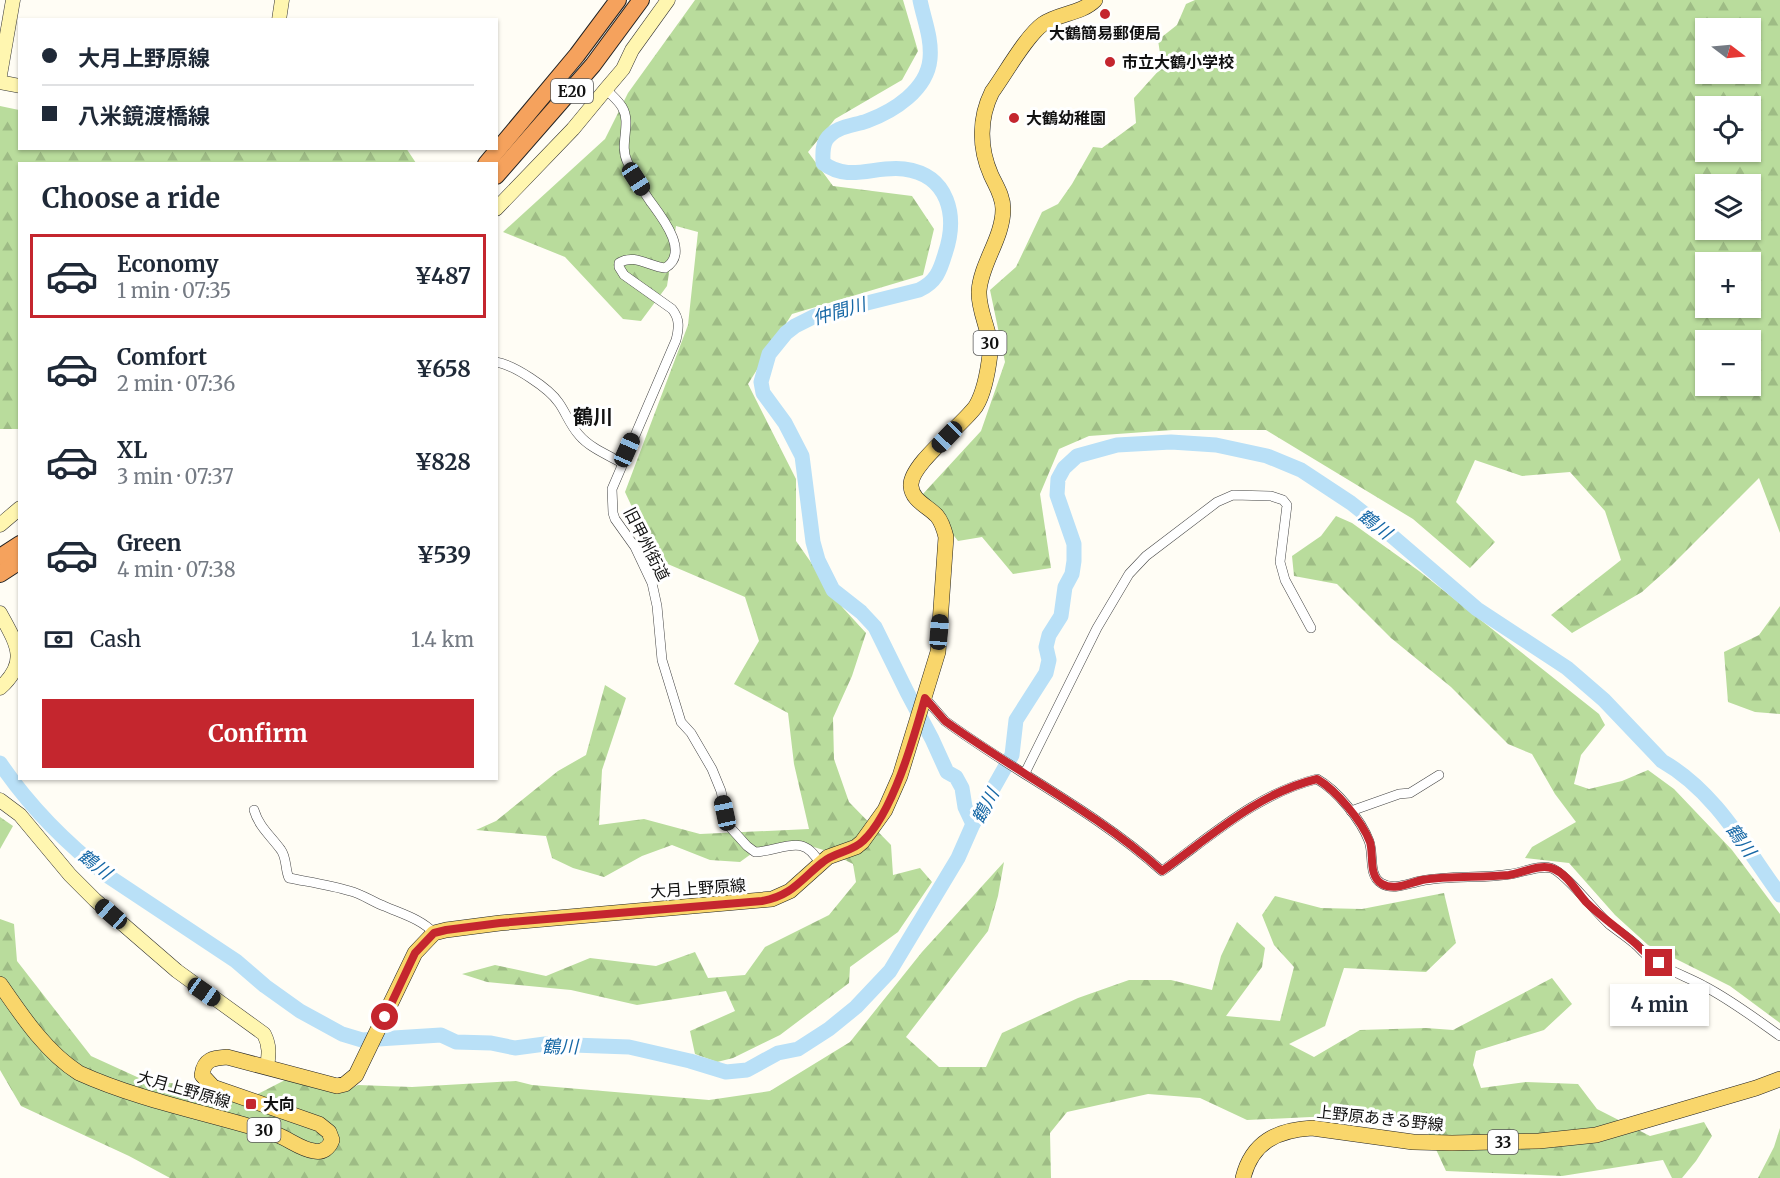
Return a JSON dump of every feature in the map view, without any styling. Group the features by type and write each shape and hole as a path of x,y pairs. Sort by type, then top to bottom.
{"highway":[{"name":"E20","path":"498,150 577,55 618,0"},
{"name":"E20","path":"498,174 593,65 641,0"},
{"name":"E20","path":"488,162 498,150"},
{"path":"0,557 18,545"},
{"path":"0,574 18,562"}],"main road":[{"name":"大月上野原線","path":"0,984 48,1047 69,1067 79,1073 149,1099 275,1134 316,1152 324,1150 332,1140 328,1132 319,1124 213,1087 202,1074 206,1061 216,1057 227,1057 337,1086 345,1084 356,1075 415,953 434,933 500,923 762,901 790,891 820,864 836,854 856,848 868,837 885,810 896,785 938,652 946,537 939,519 913,493 911,479 922,463 970,415 977,404 987,375 989,337 979,293 981,279 1001,224 1003,207 1001,196 983,155 982,133 987,103 992,92 1037,29 1050,21 1085,8 1095,0"},
{"name":"上野原あきる野線","path":"1242,1175 1260,1145 1285,1131 1295,1129 1312,1128 1413,1142 1573,1139 1596,1135 1780,1079"}],"street":[{"path":"0,75 13,0"},
{"path":"279,18 282,0"},
{"path":"498,206 573,129 623,69 632,50 668,0"},
{"path":"0,82 18,86"},
{"name":"旧甲州街道","path":"606,89 622,107 624,114 626,160 664,221 674,240 676,250 673,261 666,268 634,259 627,259 619,263 619,267 624,275 672,309 679,323 676,340 612,489 613,513 635,547 652,584 657,606 662,660 681,722 702,750 717,780 728,825 755,852 791,844 803,846 814,853 820,864"},
{"path":"498,363 521,373 550,393 558,401 580,436 622,463"},
{"path":"1025,773 1097,628 1129,574 1166,540 1217,502 1233,495 1271,496 1282,500 1287,505 1280,562 1286,580 1311,628"},
{"path":"0,525 18,510"},
{"path":"0,613 15,644 18,656 17,668 11,678 0,688"},
{"path":"924,701 953,726 1127,842 1162,871 1229,822 1262,802 1305,782 1317,779 1326,784 1351,811 1369,841 1373,856 1373,871 1377,880 1383,884 1401,886 1439,879 1510,874 1546,867 1554,869 1566,878 1610,925 1635,943 1648,956 1705,987 1780,1036"},
{"path":"1351,811 1399,794 1410,793 1439,775"},
{"path":"0,800 20,815 70,875 95,900 177,970 264,1034 270,1054 267,1067"},
{"path":"254,810 256,819 262,828 282,851 289,878 350,891 413,918 426,925 434,933"}],"green space":[{"path":"695,0 903,0 918,51 902,80 835,119 808,152 833,186 912,196 934,229 923,275 792,314 748,384 796,479 796,541 843,608 866,633 852,676 833,718 834,759 849,802 891,845 893,875 920,868 932,882 898,932 850,967 849,983 780,1035 733,1058 717,1062 695,1054 690,1031 735,1011 726,991 637,1005 571,990 487,982 462,974 495,965 546,976 590,958 656,966 695,952 708,978 745,975 765,947 829,915 856,882 853,864 827,851 807,845 758,849 740,862 710,860 672,845 642,856 604,877 573,868 552,858 546,836 476,830 496,821 558,771 586,755 605,685 626,698 602,770 599,825 644,819 700,834 809,829 794,764 788,713 734,684 759,641 745,597 656,559 625,492 688,325 698,232 676,226 667,286 641,321 623,319 565,257 503,232 605,139 628,93"},
{"path":"1195,0 1780,0 1780,533 1759,478 1642,592 1572,633 1551,615 1621,560 1605,511 1570,472 1522,476 1475,460 1456,502 1495,542 1470,568 1413,519 1266,430 1173,430 1089,436 1059,449 1040,494 1051,568 1013,574 982,537 958,541 922,495 981,431 1005,362 990,290 1016,267 1042,212 1058,204 1093,147 1102,148 1136,123 1134,98 1162,67 1158,40 1177,25 1186,4"},
{"path":"0,106 18,110 18,150 407,150 415,162 18,162 18,429 0,429"},
{"path":"1336,516 1352,523 1419,571 1599,714 1605,725 1581,755 1574,784 1589,789 1622,781 1648,770 1674,789 1732,850 1780,914 1780,1023 1730,986 1648,945 1615,915 1569,863 1525,858 1532,847 1576,822 1555,794 1532,754 1508,744 1451,687 1391,638 1337,584 1294,576 1292,556 1321,536"},
{"path":"1780,606 1780,714 1755,712 1728,702 1724,652 1759,635"},
{"path":"0,817 13,826 0,849"},
{"path":"1004,862 998,896 988,931 906,1037 939,1067 986,1067 1002,1033 1078,998 1129,980 1171,980 1212,990 1221,956 1237,922 1265,948 1262,967 1226,1016 1280,1021 1294,967 1274,945 1262,915 1275,896 1321,908 1362,909 1444,893 1456,943 1426,972 1344,968 1325,1026 1289,1044 1314,1057 1360,1030 1426,1028 1453,1030 1552,978 1572,1004 1544,1030 1476,1051 1473,1065 1481,1088 1526,1082 1578,1084 1597,1109 1650,1136 1704,1122 1712,1136 1682,1178 1672,1178 1663,1160 1562,1176 1446,1171 1427,1130 1352,1115 1247,1120 1200,1098 1148,1094 1067,1112 1050,1133 1051,1178 170,1178 129,1156 21,1106 0,1070 0,919 14,924 17,961 91,1056 148,1082 171,1083 244,1101 285,1080 346,1091 358,1085 412,1087 516,1081 532,1085 709,1100 770,1091 850,1042 922,952"},
{"path":"1780,1128 1780,1178 1758,1178 1774,1147"}],"waterway":[{"name":"仲間川","path":"920,0 929,36 930,51 928,70 923,80 908,98 888,111 867,121 839,129 830,135 824,145 823,163 843,172 893,168 919,173 931,179 940,189 950,212 949,240 941,266 933,280 919,290 815,316 795,326 786,333 769,354 761,382 763,393 785,423 802,456 813,542 818,560 833,590 861,612 875,627 947,772 956,777 962,788 965,807 973,824"},
{"name":"鶴川","path":"0,763 23,794 50,824 108,876 236,961 265,986 300,1011 342,1034 362,1040 441,1035 456,1042 491,1043 515,1048 545,1044 629,1047 726,1072 747,1070 778,1053 798,1049 829,1029 856,1007 890,971 958,858 973,824 1012,755 1016,720 1046,673 1049,660 1046,647 1049,635 1061,616 1065,587 1072,574 1074,561 1074,544 1057,495 1058,479 1064,468 1077,456 1117,445 1171,442 1216,445 1267,456 1301,470 1351,503 1477,609 1567,668 1604,700 1662,761 1681,773 1698,788 1728,821 1780,895"}],"place":[{"name":"大鶴簡易郵便局","path":"1105,14"},
{"name":"市立大鶴小学校","path":"1110,62"},
{"name":"大鶴幼稚園","path":"1014,118"},
{"name":"大向","path":"251,1104"}],"district":[{"name":"鶴川","path":"593,416"}],"route":[{"path":"385,1017 415,953 434,933 500,923 762,901 790,891 828,857 856,848 868,837 885,810 900,776 925,698 945,721 1109,829 1136,848 1162,871 1229,822 1262,802 1305,782 1317,779 1326,784 1359,822 1369,841 1373,856 1373,871 1377,880 1383,884 1401,886 1422,880 1510,874 1546,867 1554,869 1566,878 1610,925 1659,963"}]}
